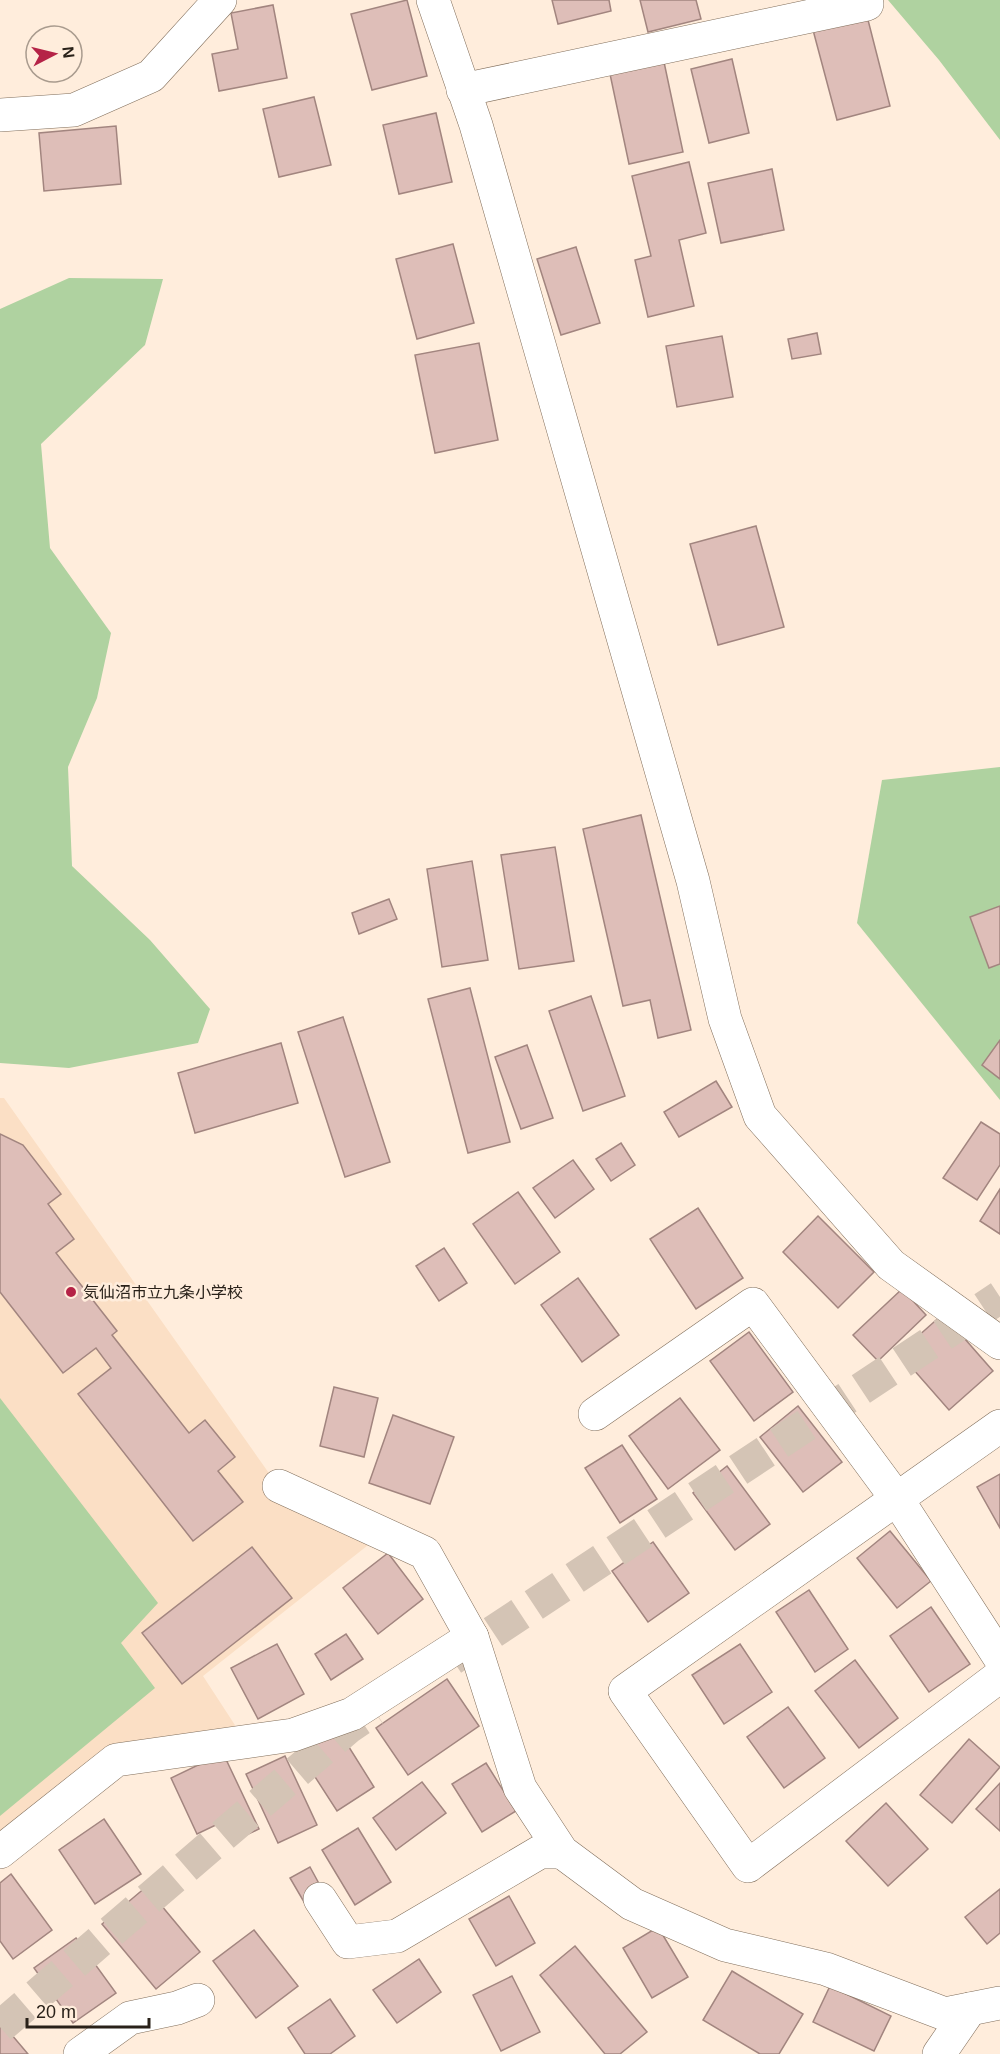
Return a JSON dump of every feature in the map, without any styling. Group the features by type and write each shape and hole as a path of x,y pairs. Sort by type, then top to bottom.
{"street":[{"path":"0,115 74,110 151,76 220,0"},
{"path":"433,0 476,125 693,881 725,1019 760,1116 891,1265 1000,1343"},
{"path":"464,90 867,4"},
{"path":"595,1414 753,1304 897,1499 1000,1658"},
{"path":"1000,1426 625,1691 748,1866 1000,1676"},
{"path":"279,1486 425,1553 472,1636 520,1788 562,1852 632,1904 725,1945 825,1970 945,2014 985,2006"},
{"path":"0,1852 116,1760 293,1735 352,1714 472,1636"},
{"path":"320,1899 348,1942 397,1936 540,1852 562,1852"},
{"path":"80,2054 130,2018 177,2008 198,2000"},
{"path":"939,2054 985,2006"}],"shaded area":[{"name":"気仙沼市立九条小学校","path":"0,1098 4,1098 278,1486 382,1534 203,1676 246,1742 108,1765 0,1852"}],"green space":[{"path":"888,0 1000,0 1000,140 939,60"},
{"path":"69,278 163,279 145,345 41,444 50,548 111,633 97,698 68,767 72,866 150,940 210,1009 198,1043 69,1068 0,1063 0,309"},
{"path":"1000,767 1000,1100 857,923 882,780"},
{"path":"0,1398 158,1603 121,1643 155,1688 0,1816"}],"building":[{"path":"407,0 427,76 372,90 351,14"},
{"path":"552,0 609,0 611,11 558,24"},
{"path":"640,0 696,0 701,19 648,32"},
{"path":"273,5 287,78 219,91 212,54 238,49 231,13"},
{"path":"867,16 890,106 837,120 813,30"},
{"path":"732,59 749,133 709,143 691,69"},
{"path":"664,62 683,152 629,164 610,74"},
{"path":"314,97 331,165 279,177 263,109"},
{"path":"436,113 452,182 399,194 383,125"},
{"path":"116,126 121,184 44,191 39,133"},
{"path":"689,162 706,233 679,240 694,306 648,317 635,260 651,256 632,176"},
{"path":"772,169 784,230 721,243 708,183"},
{"path":"453,244 474,323 417,339 396,259"},
{"path":"576,247 600,323 561,335 537,259"},
{"path":"817,333 821,354 792,359 788,339"},
{"path":"722,336 733,397 677,407 666,346"},
{"path":"479,343 498,440 435,453 415,355"},
{"path":"756,526 784,627 718,645 690,544"},
{"path":"641,815 691,1030 658,1038 650,1000 623,1006 583,829"},
{"path":"555,847 574,961 519,969 501,855"},
{"path":"472,861 488,960 442,967 427,869"},
{"path":"389,899 397,919 359,934 352,913"},
{"path":"1000,906 1000,964 989,968 970,917"},
{"path":"470,988 510,1142 468,1153 428,999"},
{"path":"591,996 625,1096 583,1111 549,1011"},
{"path":"343,1017 390,1162 345,1177 298,1032"},
{"path":"1000,1040 1000,1079 982,1065"},
{"path":"281,1043 298,1103 195,1133 178,1073"},
{"path":"527,1045 553,1118 521,1129 495,1057"},
{"path":"716,1081 732,1107 679,1137 664,1112"},
{"path":"981,1122 1000,1134 1000,1165 977,1200 943,1178"},
{"path":"0,1134 23,1145 61,1194 48,1204 74,1239 56,1253 117,1331 112,1335 189,1433 205,1420 235,1457 218,1471 243,1502 193,1541 78,1394 111,1368 96,1348 63,1373 0,1292"},
{"path":"621,1143 635,1165 611,1181 596,1159"},
{"path":"573,1160 594,1189 555,1218 533,1188"},
{"path":"1000,1189 1000,1234 980,1221"},
{"path":"518,1192 560,1252 515,1284 473,1224"},
{"path":"698,1208 743,1278 696,1309 650,1239"},
{"path":"818,1216 874,1272 838,1308 783,1252"},
{"path":"444,1248 467,1283 439,1301 416,1266"},
{"path":"578,1278 619,1335 582,1362 541,1305"},
{"path":"902,1289 926,1315 878,1361 853,1335"},
{"path":"943,1314 993,1371 949,1410 899,1353"},
{"path":"749,1332 793,1392 754,1421 710,1361"},
{"path":"334,1387 378,1398 364,1457 320,1446"},
{"path":"680,1398 720,1450 668,1489 629,1436"},
{"path":"798,1406 842,1462 803,1492 760,1437"},
{"path":"393,1415 454,1437 430,1504 369,1483"},
{"path":"622,1445 657,1499 620,1523 585,1468"},
{"path":"727,1466 770,1524 735,1550 693,1493"},
{"path":"1000,1474 1000,1528 977,1487"},
{"path":"890,1531 931,1581 897,1608 857,1558"},
{"path":"653,1542 689,1593 648,1622 612,1571"},
{"path":"252,1547 292,1598 182,1684 142,1633"},
{"path":"388,1553 423,1599 378,1634 343,1588"},
{"path":"809,1590 848,1649 815,1672 776,1612"},
{"path":"931,1607 970,1664 929,1692 890,1636"},
{"path":"346,1634 363,1659 331,1680 315,1654"},
{"path":"277,1644 304,1694 258,1719 231,1668"},
{"path":"740,1644 772,1692 724,1724 692,1675"},
{"path":"855,1660 898,1718 859,1748 815,1691"},
{"path":"447,1679 479,1726 408,1775 376,1728"},
{"path":"788,1707 825,1758 784,1788 747,1737"},
{"path":"337,1728 374,1787 337,1811 299,1752"},
{"path":"969,1739 1000,1767 952,1823 920,1795"},
{"path":"223,1753 259,1829 231,1842 222,1822 197,1834 171,1778"},
{"path":"285,1756 317,1825 278,1843 246,1774"},
{"path":"486,1763 516,1811 482,1832 452,1784"},
{"path":"422,1782 446,1813 396,1850 373,1818"},
{"path":"1000,1783 1000,1831 976,1809"},
{"path":"886,1803 928,1849 888,1886 846,1841"},
{"path":"104,1819 141,1874 95,1904 59,1850"},
{"path":"358,1828 391,1882 355,1905 322,1850"},
{"path":"310,1867 323,1891 304,1902 290,1878"},
{"path":"11,1874 52,1930 13,1959 0,1941 0,1883"},
{"path":"146,1887 200,1952 156,1989 102,1924"},
{"path":"1000,1889 1000,1933 987,1944 965,1917"},
{"path":"509,1896 535,1943 496,1966 469,1919"},
{"path":"658,1927 688,1977 652,1998 623,1948"},
{"path":"254,1930 298,1986 256,2018 213,1961"},
{"path":"76,1938 116,1993 73,2023 34,1968"},
{"path":"575,1946 647,2032 620,2054 605,2054 540,1975"},
{"path":"419,1959 441,1992 397,2023 373,1990"},
{"path":"732,1971 803,2014 779,2054 760,2054 703,2020"},
{"path":"512,1976 540,2032 501,2051 473,1995"},
{"path":"830,1986 891,2016 874,2051 813,2022"},
{"path":"330,1999 355,2036 330,2054 305,2054 288,2028"},
{"path":"0,2021 28,2054 0,2054"}],"tunnel":[{"path":"452,1659 1000,1297"},
{"path":"0,2027 349,1727 374,1710"}],"place":[{"name":"気仙沼市立九条小学校","path":"71,1292"}]}
